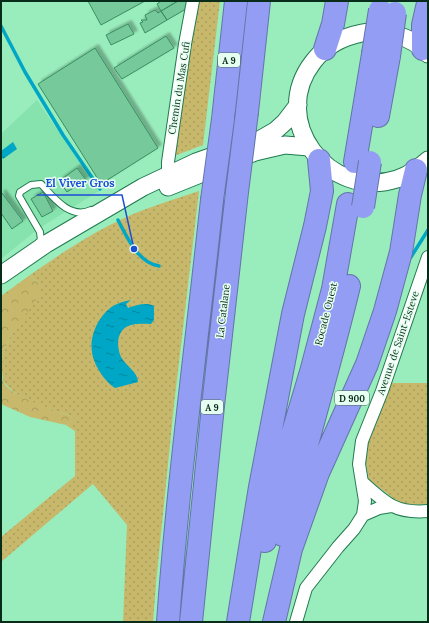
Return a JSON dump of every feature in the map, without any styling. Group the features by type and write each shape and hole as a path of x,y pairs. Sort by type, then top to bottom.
{"highway":[{"name":"A 9","path":"168,622 180,491 212,200 223,119 236,1"},
{"name":"La Catalane","path":"190,622 212,406 259,1"},
{"path":"325,49 333,24 337,1"},
{"path":"426,52 423,25 428,3"},
{"name":"Rocade Ouest","path":"265,622 278,551 334,348 350,282 356,205 388,6"},
{"path":"238,622 260,487 293,314 315,226 322,191 314,154"},
{"name":"D 900","path":"274,622 291,549 318,473 367,364 385,311 401,252 410,195 422,165"},
{"name":"Rocade Ouest","path":"248,622 282,469 311,372 356,205"}],"main road":[{"path":"422,165 398,179 377,183 356,181 336,173 314,154 300,127 298,105 300,86 308,69 325,49 348,36 374,31 400,35 426,52"},
{"path":"1,275 46,244 143,187 196,162 261,139 275,131 286,122 298,105"},
{"path":"1,286 70,240 107,218 163,189 255,152 285,146 314,154"}],"street":[{"name":"Chemin du Mas Cufi","path":"168,175 169,154 185,44 194,1"},
{"name":"Avenue de Saint-Esteve","path":"363,515 365,501 359,464 362,441 382,391 428,257"},
{"path":"362,482 391,506 401,510 415,512 428,511"},
{"path":"296,622 306,588 354,529 363,515 379,508 391,506"}],"lane":[{"path":"1,271 41,241 40,232 19,196 20,192 31,185 41,184 62,206 73,211 86,212 143,187"}],"shaded area":[{"path":"37,100 99,191 38,229 1,259 1,134"}],"green space":[{"path":"199,1 220,1 203,145 174,156 190,45"},
{"path":"199,191 174,405 153,622 123,622 127,525 93,484 1,562 1,537 75,476 75,431 66,425 77,419 29,401 14,392 3,381 1,360 11,334 40,285 30,275 79,242 100,230 154,206"},
{"path":"30,275 40,285 40,295 11,334 1,360 1,296"},
{"path":"1,368 3,381 7,387 15,393 36,403 78,419 66,425 30,417 1,404"},
{"path":"391,383 428,383 427,504 415,505 400,502 369,482 366,464 368,442"}],"water":[{"path":"13,142 17,149 3,159 1,156 1,151"},
{"path":"131,300 126,304 128,308 145,304 154,306 154,320 151,324 134,324 129,326 122,331 119,336 118,348 121,357 134,372 138,382 115,388 97,367 92,352 92,339 99,320 108,310 117,304"}],"building":[{"path":"88,1 145,1 101,25"},
{"path":"161,1 178,1 161,11 157,4"},
{"path":"178,1 188,1 191,6 167,20 161,11"},
{"path":"155,10 158,13 161,11 167,20 145,33 140,23 143,22 141,20 147,20 145,15"},
{"path":"128,24 134,34 111,45 106,35"},
{"path":"166,36 174,48 122,79 114,68"},
{"path":"95,48 158,148 101,184 38,84"},
{"path":"77,168 86,180 67,192 59,181"},
{"path":"43,192 53,211 42,217 31,199"},
{"path":"2,193 23,221 12,229 1,213"}],"waterway":[{"path":"1,26 25,72 63,135 100,189"},
{"path":"118,220 129,241 139,255 152,264 159,266"},
{"path":"411,257 428,230"}],"place":[{"name":"El Viver Gros","path":"134,249"}]}
